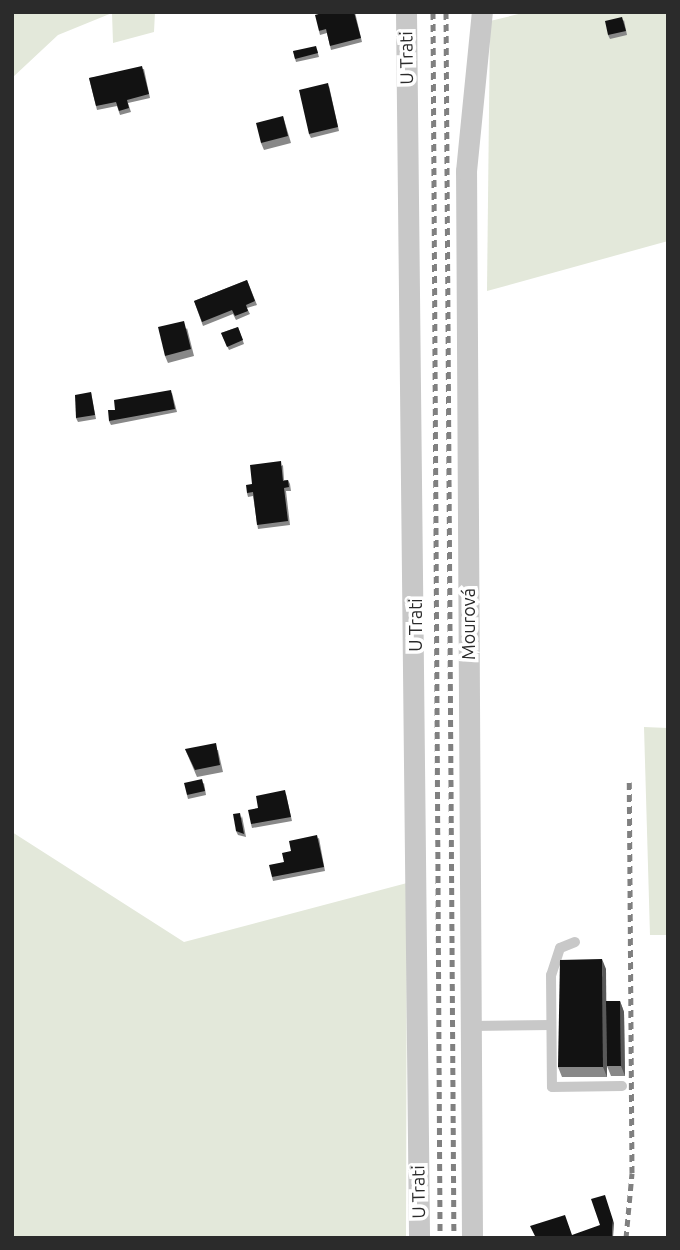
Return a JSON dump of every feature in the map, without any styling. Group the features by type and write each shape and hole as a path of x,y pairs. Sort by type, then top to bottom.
{"street":[{"name":"U Trati","path":"406,12 419,1238"},
{"name":"Mourová","path":"472,1238 466,170 482,12"}],"lane":[{"path":"575,942 560,948 551,975 552,1087 622,1086"},
{"path":"471,1026 551,1025"}],"shaded area":[{"path":"12,12 155,12 154,32 113,43 112,13 58,35 12,78"},
{"path":"527,12 668,12 668,241 487,291 490,21"},
{"path":"644,727 668,728 668,935 650,935"},
{"path":"12,832 184,942 407,883 406,1238 12,1238"}],"building":[{"path":"322,12 354,12 361,38 330,46 326,29 319,31 315,15"},
{"path":"622,17 626,31 608,35 605,21"},
{"path":"316,46 318,53 295,59 293,51"},
{"path":"142,66 149,94 127,100 129,108 119,111 116,102 96,106 89,78"},
{"path":"328,83 338,127 309,134 299,90"},
{"path":"283,116 288,136 261,143 256,123"},
{"path":"247,280 255,301 246,305 248,311 235,316 232,310 202,322 194,301"},
{"path":"184,321 191,349 165,356 158,327"},
{"path":"238,327 243,340 227,347 221,333"},
{"path":"171,390 175,409 109,421 108,410 115,410 114,400"},
{"path":"91,392 95,415 76,418 75,395"},
{"path":"281,461 283,481 288,480 289,487 284,488 288,521 257,525 253,492 247,493 246,485 252,484 250,465"},
{"path":"216,743 220,765 195,770 185,749"},
{"path":"202,779 205,791 187,795 184,783"},
{"path":"285,790 291,817 251,824 248,810 258,808 256,796"},
{"path":"240,813 244,834 236,831 233,814"},
{"path":"317,835 324,867 272,877 269,865 284,862 282,853 291,851 289,841"},
{"path":"602,959 603,1067 558,1067 560,960"},
{"path":"606,1001 620,1001 621,1066 607,1066"},
{"path":"605,1195 613,1220 612,1238 536,1238 530,1226 565,1215 572,1235 600,1225 591,1199"}],"railway":[{"path":"433,12 440,1238"},
{"path":"446,12 454,1238"},
{"path":"626,1238 632,1173 629,782"}]}
